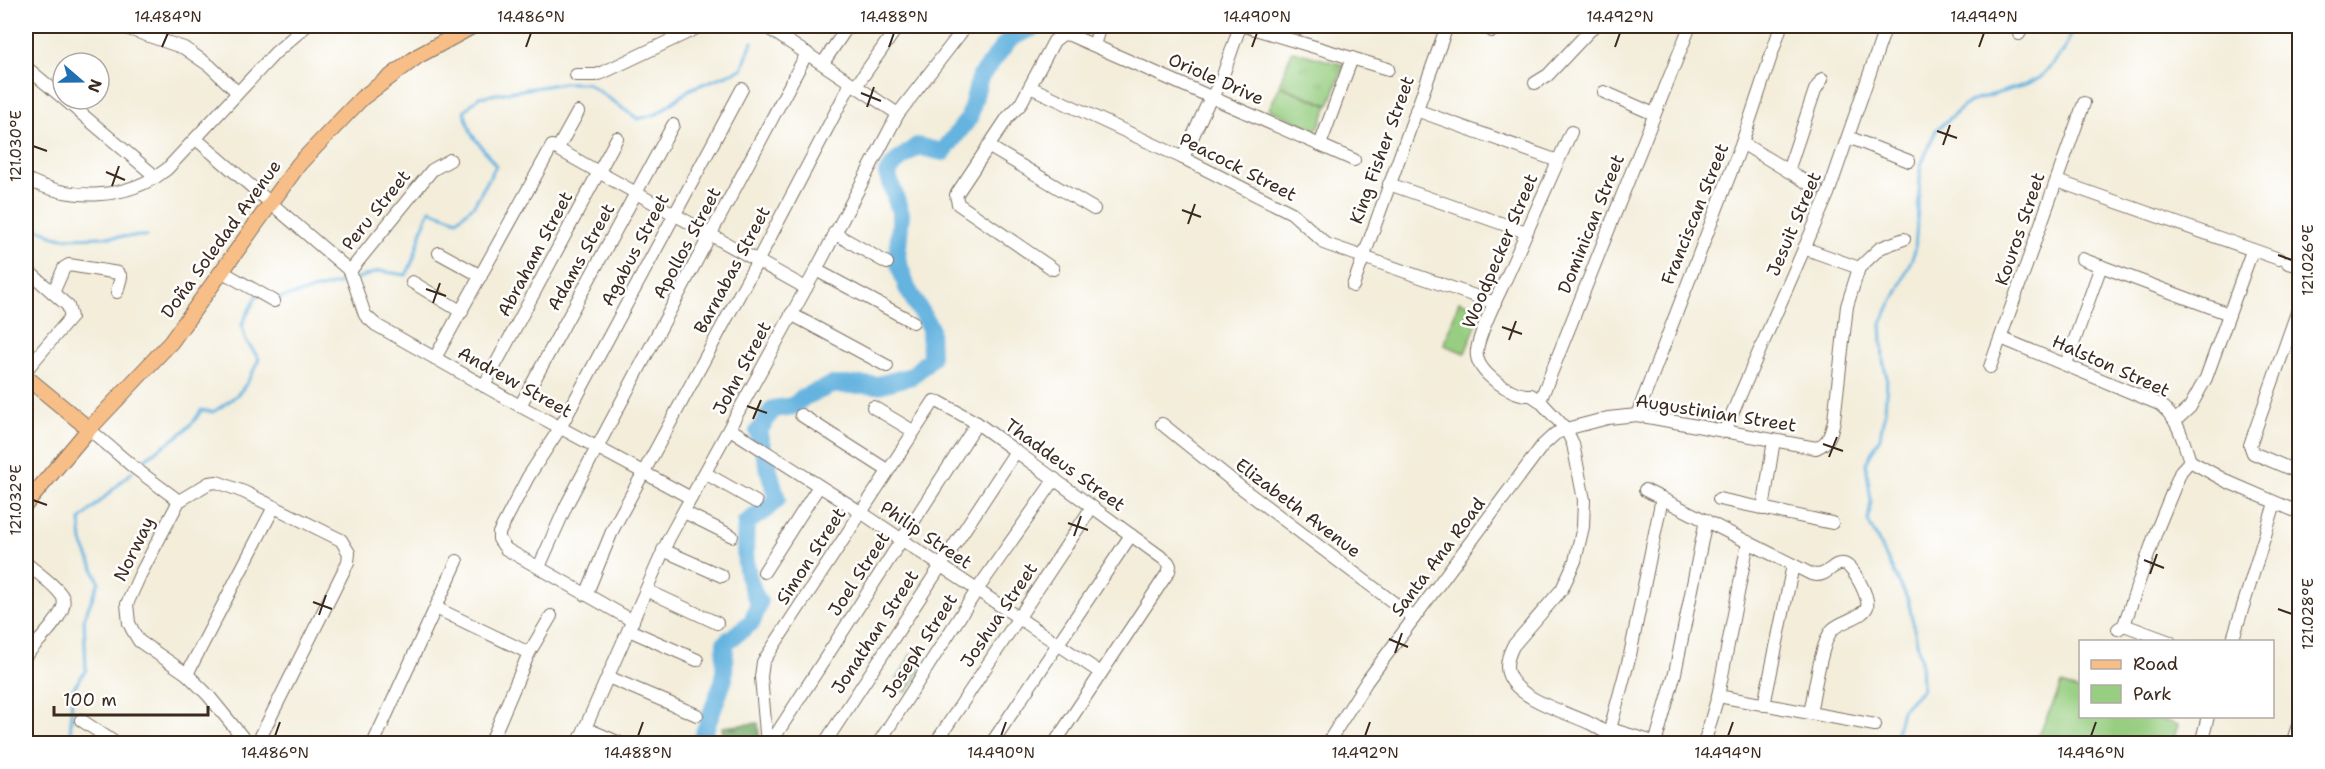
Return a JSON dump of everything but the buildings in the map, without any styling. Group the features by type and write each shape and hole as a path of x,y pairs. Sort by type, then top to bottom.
{"main road":[{"name":"Doña Soledad Avenue","path":"26,504 89,429 171,342 299,164 362,98 418,56 473,26"},
{"path":"26,377 89,429"}],"street":[{"path":"120,26 184,48 210,66 237,92"},
{"path":"26,179 59,192 105,194 131,188 156,177 196,139 237,92 306,26"},
{"path":"576,75 596,75 604,72 701,26"},
{"path":"783,37 792,26"},
{"path":"823,63 848,26"},
{"name":"Barnabas Street","path":"586,595 612,528 854,84 898,26"},
{"name":"John Street","path":"578,744 663,550 816,270 898,114 966,26"},
{"path":"1094,45 1100,26"},
{"path":"1182,158 1221,81 1240,26"},
{"path":"1245,26 1388,69"},
{"name":"King Fisher Street","path":"1353,286 1447,26"},
{"path":"1535,82 1548,75 1594,26"},
{"name":"Dominican Street","path":"1534,398 1690,26"},
{"name":"Franciscan Street","path":"1637,415 1742,142 1781,26"},
{"name":"Jesuit Street","path":"1724,432 1828,194 1886,26"},
{"path":"771,30 898,114"},
{"name":"Oriole Drive","path":"1030,87 1054,41 1063,34 1070,34 1354,160"},
{"name":"Apollos Street","path":"539,567 567,504 807,53"},
{"path":"1320,145 1352,58"},
{"path":"26,67 51,89"},
{"path":"1788,171 1815,90 1822,78"},
{"path":"1030,87 1020,105 1008,117 956,195 958,204 1053,268"},
{"name":"Peacock Street","path":"1030,87 1182,158 1292,213 1326,244 1495,303"},
{"name":"Agabus Street","path":"539,567 506,549 499,539 499,533 528,477 560,428 742,89"},
{"path":"1604,92 1654,114"},
{"name":"Kouros Street","path":"1990,367 2084,103"},
{"path":"1416,110 1558,161"},
{"path":"77,111 156,177"},
{"path":"435,358 462,312 532,178 578,112"},
{"name":"Adams Street","path":"520,406 673,125"},
{"name":"Woodpecker Street","path":"1534,398 1497,382 1478,364 1477,350 1495,303 1571,132"},
{"path":"1848,137 1909,161"},
{"name":"Abraham Street","path":"484,386 617,138"},
{"name":"Peru Street","path":"196,139 352,276 432,170 450,160"},
{"path":"1742,142 1816,188"},
{"path":"988,146 1094,208"},
{"path":"555,147 806,288"},
{"path":"2057,181 2289,263"},
{"path":"1389,184 1526,232"},
{"path":"834,233 887,263"},
{"path":"1804,248 1859,268 1880,248 1904,239"},
{"path":"2176,420 2190,406 2206,378 2252,251"},
{"path":"439,253 481,276"},
{"path":"2082,259 2229,314"},
{"path":"53,293 63,268 69,265 118,273 121,277 117,292"},
{"path":"2066,364 2101,266"},
{"name":"Augustinian Street","path":"1566,429 1608,418 1637,415 1816,448 1825,443 1831,433 1847,306 1859,268"},
{"path":"26,269 68,306 70,317 26,370"},
{"path":"816,270 913,322"},
{"path":"221,271 274,302"},
{"name":"Andrew Street","path":"352,276 365,315 376,325 643,474 691,498"},
{"path":"412,282 462,312"},
{"path":"2300,304 2296,330 2250,445 2253,453 2300,473"},
{"path":"791,314 887,366"},
{"name":"Halston Street","path":"2001,338 2159,404 2176,420 2190,461"},
{"path":"1534,398 1566,429 1573,444 1584,500 1583,527 1570,575 1546,609 1513,646 1508,657 1507,671 1512,682 1527,694 1567,715 1592,724 1598,731 1657,743 1676,673 1706,520"},
{"name":"Thaddeus Street","path":"934,401 978,423 1170,566 1101,674"},
{"name":"Simon Street","path":"768,744 761,677 764,662 934,401"},
{"path":"873,407 913,431"},
{"path":"801,415 888,470"},
{"name":"Joel Street","path":"768,744 978,423"},
{"name":"Elizabeth Avenue","path":"1162,424 1239,486 1414,618"},
{"path":"89,429 132,466 179,501 209,483 217,482 341,540 349,553 348,562 257,744"},
{"name":"Philip Street","path":"730,429 860,512 1101,674"},
{"name":"Santa Ana Road","path":"1327,744 1367,681 1542,446 1555,434 1566,429"},
{"path":"1763,509 1774,440"},
{"name":"Jonathan Street","path":"824,744 1016,451"},
{"path":"2163,640 2121,627 2181,471 2190,461 2228,482 2300,513"},
{"path":"705,473 756,502"},
{"name":"Joseph Street","path":"878,744 977,590 1055,479"},
{"path":"764,572 819,486"},
{"path":"1645,490 1806,572 1820,575 1839,564 1846,564 1852,568 1867,598 1867,606 1863,612 1838,625 1829,633 1824,646 1810,713"},
{"path":"1609,732 1630,655 1662,498"},
{"path":"1719,499 1832,523"},
{"name":"Norway","path":"179,501 140,574 127,604 129,623 140,641 187,674 248,744"},
{"path":"2233,640 2275,503"},
{"path":"187,674 274,507"},
{"name":"Joshua Street","path":"935,744 1092,507"},
{"path":"684,512 732,536"},
{"path":"991,744 1131,535"},
{"path":"1704,744 1718,696 1748,542"},
{"path":"663,550 722,576"},
{"path":"373,744 457,561"},
{"path":"26,563 59,593 64,606 61,615 26,655"},
{"path":"1764,705 1793,565"},
{"path":"539,567 631,625 697,660"},
{"path":"646,590 717,623"},
{"path":"436,608 530,653"},
{"path":"490,744 530,653 551,616"},
{"path":"1054,744 1101,674"},
{"path":"608,676 697,715"},
{"path":"1718,696 1875,724"},
{"path":"2201,744 2208,718"},
{"path":"2292,744 2300,719"},
{"path":"81,720 117,744"},
{"path":"585,728 622,744"}],"green space":[{"path":"1292,51 1344,65 1329,105 1279,85"},
{"path":"1280,86 1328,106 1317,130 1269,109"},
{"path":"1459,301 1482,310 1465,353 1444,345"},
{"path":"911,654 926,663 907,692 893,687"},
{"path":"2062,684 2079,691 2079,718 2157,718 2178,725 2172,743 2035,743"},
{"path":"758,723 760,743 724,743 722,727"}],"waterway":[{"path":"700,744 724,679 725,643 752,622 759,603 750,583 746,564 746,523 777,499 758,432 773,409 793,406 804,397 832,385 878,385 912,376 931,358 930,328 907,288 897,258 901,214 887,173 895,163 917,146 943,152 969,118 980,77 1010,38 1036,26"},
{"path":"1894,744 1902,710 1922,689 1921,661 1908,600 1868,521 1871,501 1866,463 1880,437 1885,411 1887,378 1883,360 1881,323 1915,251 1921,165 1936,130 1969,102 2040,78 2063,52 2075,26"},
{"path":"355,279 380,271 406,275 430,210 457,220 474,205 496,166 471,133 464,111 479,97 564,83 587,83 638,119 657,114 690,89 742,69 752,42"},
{"path":"26,223 63,238 147,236"},
{"path":"277,299 349,281"},
{"path":"139,464 182,433 196,419 201,410 213,412 242,390 259,359 245,339 242,324 257,295"},
{"path":"70,744 72,690 86,670 84,618 99,582 82,542 80,520 133,471"}]}
